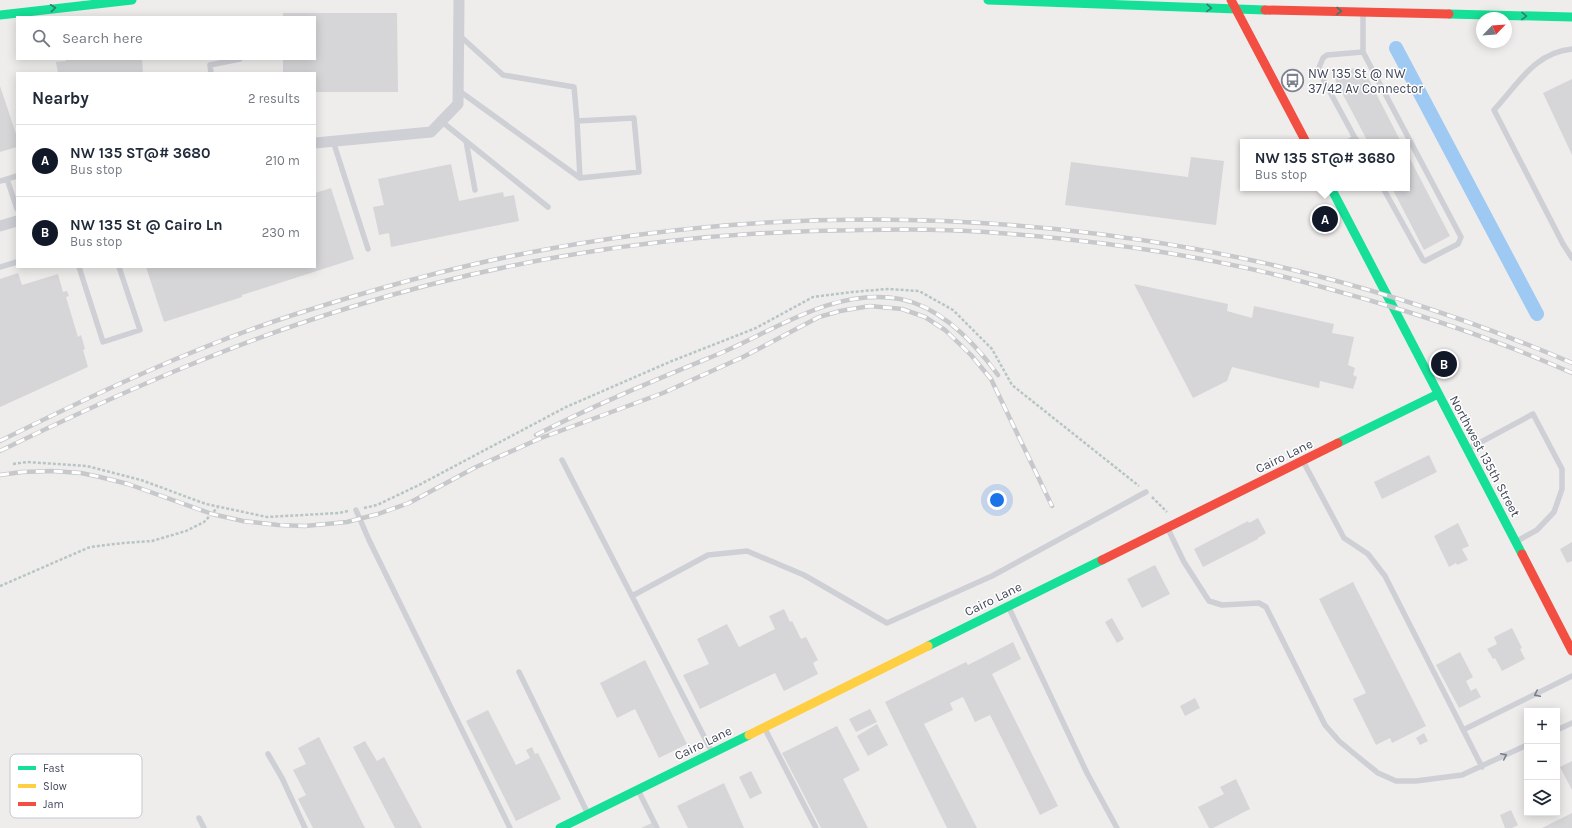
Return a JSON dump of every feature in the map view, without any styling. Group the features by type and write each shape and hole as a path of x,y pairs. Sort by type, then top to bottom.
{"main road":[{"path":"0,15 132,0"},
{"path":"988,0 1235,9 1572,17"},
{"path":"1231,0 1304,139"},
{"name":"Northwest 135th Street","path":"1333,191 1572,651"},
{"name":"Cairo Lane","path":"560,828 1438,394"}],"street":[{"path":"316,143 431,132 458,104 459,0"},
{"path":"0,226 16,221"}],"lane":[{"path":"1363,11 1363,52 1409,139"},
{"path":"458,34 503,75 574,87 580,178"},
{"path":"1572,49 1564,50 1542,58 1515,84 1494,110 1572,258"},
{"path":"1356,139 1318,70 1323,58 1327,55 1363,52"},
{"path":"211,72 210,65 235,60"},
{"path":"458,90 580,178 639,172 634,118 576,121"},
{"path":"441,121 548,207"},
{"path":"333,141 368,249"},
{"path":"466,141 475,190"},
{"path":"1385,191 1423,260 1458,244 1461,237 1410,141"},
{"path":"0,181 16,176"},
{"path":"8,179 16,206"},
{"path":"0,267 16,262"},
{"path":"79,268 102,342 140,330 119,268"},
{"path":"1467,450 1533,414 1562,469 1562,489 1554,512 1537,530 1515,542"},
{"path":"562,460 712,752"},
{"path":"1302,461 1344,538 1368,554 1385,576 1482,767"},
{"path":"632,596 708,555 747,551 804,575 887,622 992,576 1146,492"},
{"path":"356,510 369,540 510,828"},
{"path":"1172,526 1184,562 1209,601 1222,606 1260,603 1266,607 1325,724 1339,741 1378,773 1396,781 1416,781 1462,775 1524,746"},
{"path":"1008,606 1087,773 1117,828"},
{"path":"519,672 588,814"},
{"path":"1463,730 1572,676"},
{"path":"1560,729 1572,723"},
{"path":"764,727 816,828"},
{"path":"268,754 282,778 305,828"},
{"path":"638,790 657,828"},
{"path":"199,818 204,828"}],"path":[{"path":"13,464 27,462 87,466 141,480 206,504 268,517 339,513 356,510 377,505 419,485 566,407 672,361 756,328 813,297 888,289 919,291 953,310 992,349 1012,385 1146,492 1163,508 1172,526"},
{"path":"0,586 90,547 152,541 186,531 204,522 218,507"}],"building":[{"path":"283,13 397,13 398,92 316,92 316,72 283,72 283,60 316,60 316,16 283,16"},
{"path":"142,60 143,72 58,72 56,62"},
{"path":"1363,68 1399,139 1366,139 1330,70"},
{"path":"1572,79 1572,155 1543,93"},
{"path":"0,86 16,134 16,147 0,152"},
{"path":"1191,157 1224,161 1216,225 1065,205 1071,162 1188,177"},
{"path":"1410,159 1450,236 1424,250 1394,191 1410,191"},
{"path":"451,164 459,201 503,192 504,197 514,195 519,221 391,247 389,233 379,235 373,207 384,205 378,179"},
{"path":"331,188 354,259 164,322 146,268 316,268 316,193"},
{"path":"18,273 22,285 58,274 63,292 67,291 69,296 66,297 78,337 81,335 85,349 83,350 88,367 0,407 0,279"},
{"path":"1134,284 1228,304 1227,311 1252,318 1254,306 1334,324 1332,333 1354,337 1348,365 1355,368 1353,375 1357,377 1353,389 1320,381 1319,388 1232,367 1227,381 1193,398"},
{"path":"1429,455 1437,472 1382,499 1374,482"},
{"path":"1258,518 1266,533 1258,539 1203,567 1194,549 1248,521 1249,523"},
{"path":"1458,523 1469,546 1462,549 1468,560 1457,565 1456,563 1449,567 1434,536"},
{"path":"1572,542 1572,561 1567,563 1560,549"},
{"path":"1155,565 1170,594 1142,608 1127,579"},
{"path":"1353,582 1426,726 1392,743 1390,738 1376,745 1353,699 1366,693 1319,599"},
{"path":"784,609 801,639 806,637 818,660 813,663 818,674 784,691 775,673 700,709 683,675 709,664 697,639 727,624 739,647 775,629 769,616"},
{"path":"1112,618 1124,639 1117,643 1105,622"},
{"path":"1512,628 1522,648 1520,649 1525,659 1502,671 1495,658 1493,659 1487,649 1497,644 1494,637"},
{"path":"1013,642 1021,659 992,674 1058,806 1040,815 990,715 975,722 963,697 950,703 953,710 924,724 977,828 947,828 885,702 966,662 968,665"},
{"path":"1460,652 1473,677 1466,681 1471,691 1476,688 1481,697 1459,708 1436,665"},
{"path":"645,660 687,744 659,758 635,709 617,718 600,683"},
{"path":"1195,698 1200,708 1185,716 1180,706"},
{"path":"870,709 877,722 856,732 849,719"},
{"path":"488,710 516,765 530,758 526,750 532,747 535,754 538,753 561,799 516,821 466,721"},
{"path":"877,724 888,745 868,756 857,736"},
{"path":"837,726 860,770 843,779 868,828 821,828 782,753"},
{"path":"1424,733 1428,741 1420,745 1416,738"},
{"path":"319,737 365,828 313,828 298,799 306,795 293,770 306,764 298,748"},
{"path":"365,741 377,761 384,757 422,828 395,828 353,747"},
{"path":"1572,761 1572,790 1560,767"},
{"path":"751,771 762,793 750,799 739,777"},
{"path":"1236,779 1250,809 1213,828 1209,828 1198,807 1224,794 1220,787"},
{"path":"724,783 744,828 688,828 677,806"},
{"path":"1511,810 1518,825 1512,828 1505,828 1500,815"},
{"path":"1572,813 1572,828 1542,828"},
{"path":"652,823 654,828 641,828"}],"waterway":[{"path":"1396,48 1537,314"}],"railway":[{"path":"0,441 108,389 218,342 293,315 407,281 464,266 522,254 655,233 788,222 922,220 1055,229 1188,248 1318,276 1447,315 1572,363"},
{"path":"0,451 128,391 171,373 258,338 348,308 474,274 538,261 667,241 732,235 909,229 955,230 1059,238 1169,253 1241,267 1348,294 1448,325 1548,362 1572,373"},
{"path":"536,435 604,402 721,353 808,312 830,304 853,299 876,297 900,299 915,303 929,310 943,318 967,339 998,375"},
{"path":"0,475 22,472 52,471 81,473 128,484 212,514 243,521 305,526 347,522 378,514 409,503 476,467 541,438 663,393 743,357 819,317 840,311 870,306 902,309 925,317 945,330 971,355 991,379 1052,506"}],"traffic: fast":[{"path":"0,15 132,0"},
{"path":"988,0 1265,10"},
{"path":"1449,14 1572,17"},
{"path":"1333,191 1522,554"},
{"path":"1338,443 1438,394"},
{"path":"928,646 1102,560"},
{"path":"560,828 749,735"}],"traffic: slow":[{"path":"749,735 928,646"}],"traffic: jam":[{"path":"1231,0 1304,139"},
{"path":"1265,10 1449,14"},
{"path":"1102,560 1338,443"},
{"path":"1522,554 1572,651"}],"place":[{"name":"NW 135 St @ NW 37/42 Av Connector","path":"1293,80"},
{"name":"NW 135 ST@# 3680","path":"1325,219"},
{"name":"NW 135 St @ Cairo Ln","path":"1444,364"}]}
